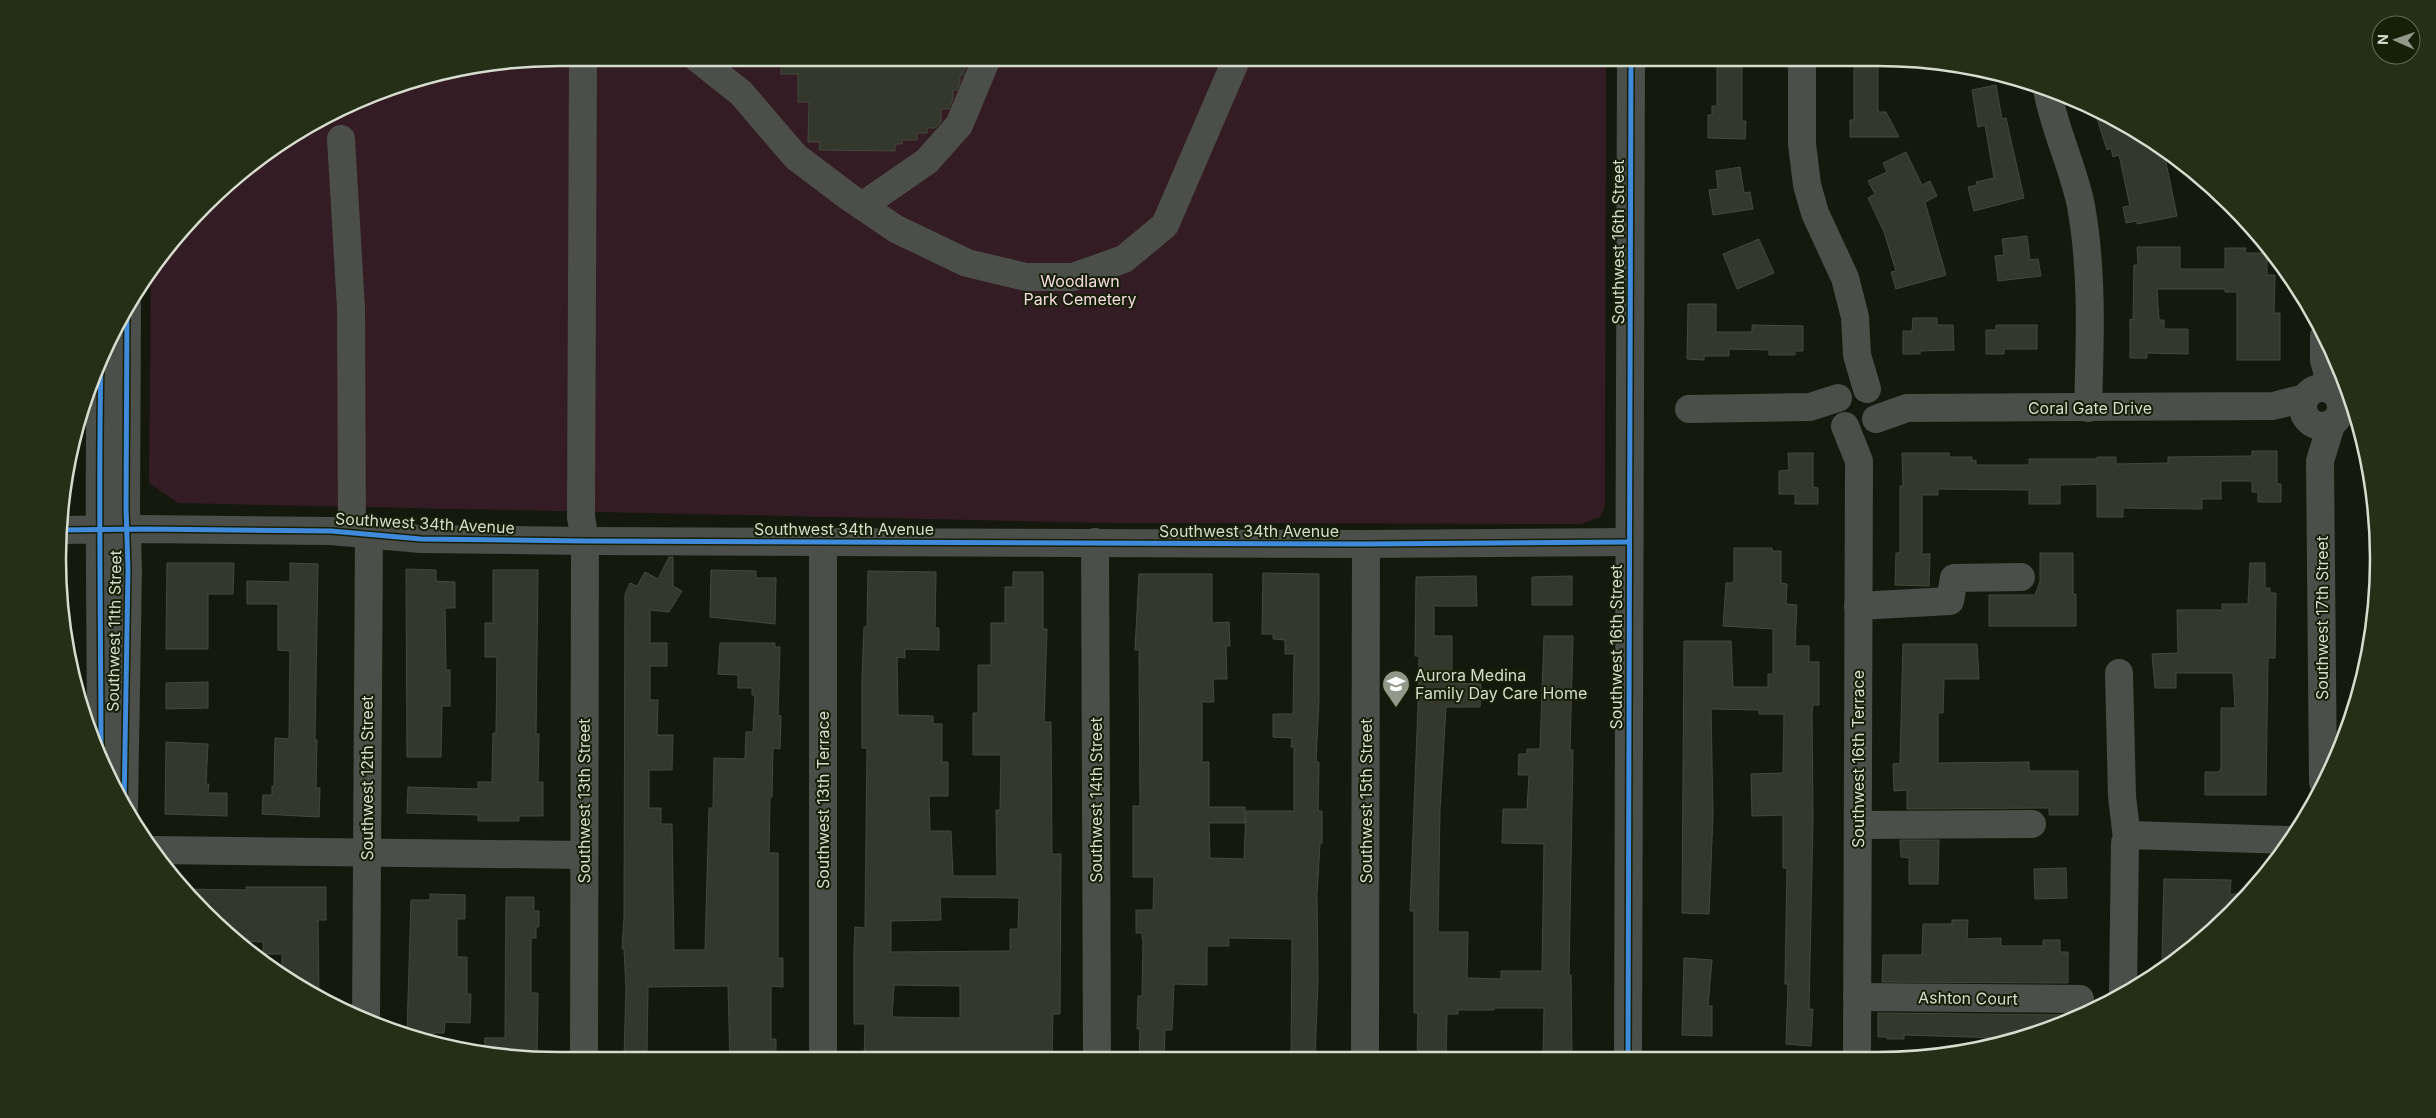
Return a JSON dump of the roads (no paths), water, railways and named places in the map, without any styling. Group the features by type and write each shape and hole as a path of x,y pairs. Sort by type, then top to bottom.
{"street":[{"name":"Southwest 13th Street","path":"583,66 582,517 585,542 584,1052"},
{"path":"707,66 741,93 796,157 896,229 967,263 1026,277 1073,277 1124,258 1165,224 1234,66"},
{"path":"862,206 928,161 959,125 985,66"},
{"name":"Southwest 16th Street","path":"1628,1052 1628,542 1631,66"},
{"name":"Southwest 16th Terrace","path":"1802,66 1802,144 1807,185 1815,213 1845,278 1855,317 1857,355 1852,365 1863,451 1859,461 1857,1052"},
{"path":"2049,97 2059,136 2076,187 2086,236 2090,292 2088,408"},
{"name":"Southwest 12th Street","path":"341,139 351,308 360,532 366,852 366,1012"},
{"name":"Southwest 11th Street","path":"124,790 127,322"},
{"name":"Southwest 17th Street","path":"2324,353 2327,407 2321,455 2331,750"},
{"name":"Southwest 11th Street","path":"101,379 98,487 100,530 101,740"},
{"name":"Coral Gate Drive","path":"1689,409 2273,406 2282,411 2327,407"},
{"name":"Southwest 34th Avenue","path":"67,530 360,532 421,539 585,542 823,541 1366,544 1628,542"},
{"name":"Southwest 13th Terrace","path":"823,541 823,1052"},
{"name":"Southwest 14th Street","path":"1095,542 1096,1052"},
{"name":"Southwest 15th Street","path":"1366,544 1366,1052"},
{"path":"1858,606 1950,600 1954,578 2021,576"},
{"path":"2119,673 2122,796 2127,840 2123,986"},
{"path":"1858,825 2032,824"},
{"path":"2127,840 2130,835 2282,840"},
{"path":"161,850 584,855"},
{"name":"Ashton Court","path":"1857,997 2080,999"}],"place":[{"name":"Aurora Medina Family Day Care Home","path":"1396,708"}],"park label":[{"name":"Woodlawn Park Cemetery","path":"1080,290"}]}
